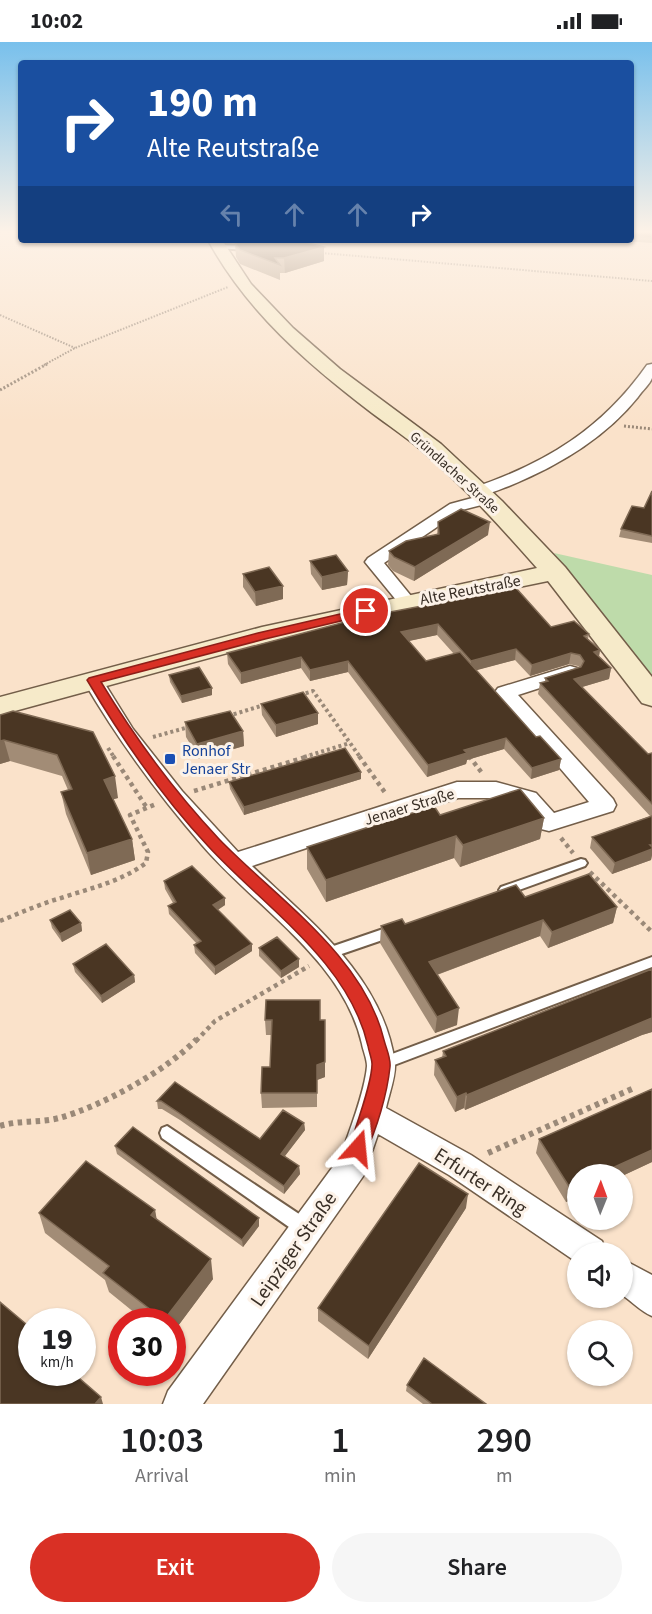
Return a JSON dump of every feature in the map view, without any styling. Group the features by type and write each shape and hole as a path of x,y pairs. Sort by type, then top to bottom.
{"main road":[{"name":"Gründlacher Straße","path":"252,295 275,320 341,380 431,447 483,495 556,572 652,697"},
{"name":"Alte Reutstraße","path":"0,706 262,635 406,602 556,572"}],"street":[{"path":"406,602 374,561 456,507 558,456 605,424 652,368"},
{"path":"549,823 606,805 505,692 570,672"},
{"name":"Leipziger Straße","path":"93,680 120,746 174,797 213,842 236,862 327,954 352,985 371,1023 381,1065 370,1114 353,1165 181,1404"},
{"name":"Jenaer Straße","path":"236,862 457,790 496,790 528,799 549,823"},
{"name":"Erfurter Ring","path":"370,1114 460,1165 575,1242"},
{"path":"633,1282 646,1291 652,1299"}],"lane":[{"path":"493,894 581,862"},
{"path":"327,954 404,926"},
{"path":"381,1065 652,962"},
{"path":"166,1133 307,1229"}],"path":[{"path":"0,390 75,348 210,295"},
{"path":"0,315 75,348"},
{"path":"291,698 314,691 396,810"},
{"path":"223,717 268,704"},
{"path":"147,808 120,746 200,724"},
{"path":"0,921 65,896 110,885 132,876 146,863 148,852 130,815 174,797 350,744"},
{"path":"467,754 496,790"},
{"path":"549,823 581,862 652,932"},
{"path":"0,1126 17,1121 58,1118 115,1095 180,1057 214,1021 268,992 327,954"},
{"path":"460,1165 634,1088"}],"green space":[{"path":"554,553 652,575 652,676"}],"building":[{"path":"652,491 652,536 621,529 632,506 644,508"},
{"path":"461,509 490,522 415,567 394,557 389,551 406,541 439,534 438,522"},
{"path":"336,555 348,571 322,577 310,561"},
{"path":"269,567 283,586 255,592 243,574"},
{"path":"516,588 551,627 574,621 589,634 584,636 600,650 594,652 611,668 574,679 648,754 652,753 652,804 540,683 548,681 545,678 581,667 584,661 580,655 571,653 532,665 516,649 471,661 438,624 401,632 426,661 460,652 536,737 540,736 561,759 532,768 506,738 464,750 467,753 428,765 348,661 310,670 301,657 241,673 227,653 383,612"},
{"path":"199,667 212,688 181,696 169,675"},
{"path":"303,692 318,713 276,725 261,704"},
{"path":"13,711 93,732 115,776 104,780 132,839 87,853 61,792 72,789 57,755 4,740 0,741 0,715"},
{"path":"230,711 243,731 197,744 185,722"},
{"path":"345,748 361,772 244,807 229,782"},
{"path":"520,789 544,818 463,845 456,836 326,880 307,847 434,806 440,815"},
{"path":"652,816 652,845 650,845 652,849 615,863 592,837"},
{"path":"192,866 225,898 213,905 252,944 215,967 194,945 201,941 168,906 176,902 164,881"},
{"path":"589,874 617,907 552,932 543,920 429,962 459,1008 437,1017 381,926 402,919 405,924 516,885 525,897"},
{"path":"70,910 81,923 60,934 50,920"},
{"path":"277,937 299,959 281,971 259,948"},
{"path":"106,944 134,975 101,996 73,964"},
{"path":"652,969 652,1018 467,1095 466,1093 457,1097 435,1060 446,1056 443,1051"},
{"path":"266,1000 320,1000 320,1020 325,1020 325,1062 317,1065 317,1093 261,1093 262,1067 270,1067 272,1020 265,1020"},
{"path":"175,1082 260,1139 283,1110 304,1123 281,1154 299,1166 284,1186 179,1113 161,1101 157,1101"},
{"path":"652,1089 652,1150 621,1164 567,1164 567,1183 539,1139"},
{"path":"133,1127 259,1218 242,1240 115,1146"},
{"path":"86,1161 155,1210 151,1215 211,1259 173,1308 148,1308 103,1273 109,1266 39,1213"},
{"path":"419,1163 468,1194 369,1346 318,1308"},
{"path":"0,1302 18,1317 18,1386 88,1386 101,1397 95,1404 0,1404"},
{"path":"424,1358 486,1404 432,1404 407,1385"}],"place":[{"name":"Ronhof Jenaer Str","path":"170,759"}],"route":[{"path":"358,1148 370,1114 381,1065 371,1023 352,985 327,954 236,862 213,842 174,797 125,733 93,680 262,635 366,611"}]}
